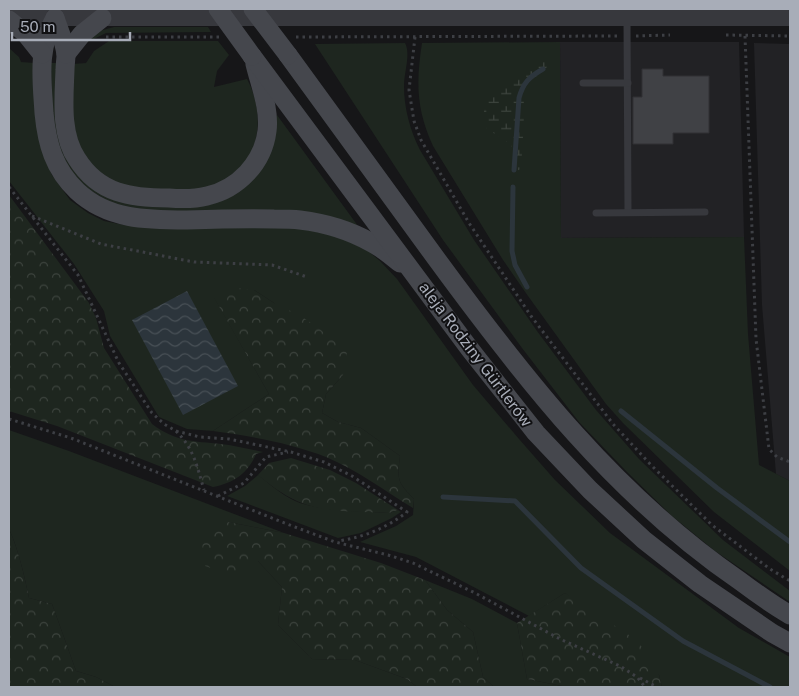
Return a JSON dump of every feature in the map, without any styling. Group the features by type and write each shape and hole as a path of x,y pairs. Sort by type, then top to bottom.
{"main road":[{"name":"aleja Rodziny Gürtlerów","path":"218,9 469,348 536,433 590,490 644,540 700,584 790,644"},
{"name":"aleja Rodziny Gürtlerów","path":"253,9 288,46 490,331 552,409 618,479 660,519 715,564 790,615"},
{"path":"55,12 66,54 65,113 68,136 75,157 87,173 102,185 121,194 140,197 185,199 208,196 227,190 242,178 254,165 262,150 267,132 268,116 252,56"},
{"path":"55,12 42,54 46,132 56,164 70,184 86,199 104,210 124,217 148,220 258,218 300,220 336,228 372,243 413,272"},
{"path":"66,54 82,34 102,18"},
{"path":"9,19 26,34 42,54"}],"street":[{"path":"9,19 55,12 102,18 564,13 790,18"}],"lane":[{"path":"621,14 628,36 628,212"},
{"path":"583,83 628,84"},
{"path":"596,213 705,212"}],"path":[{"path":"745,18 756,339 769,449 777,457 790,462"},
{"path":"718,35 790,36"},
{"path":"288,46 415,37 675,36"},
{"path":"100,42 106,37 220,37"},
{"path":"415,37 409,90 414,121 421,140 469,223 531,316 613,424 651,465 712,525 770,569 790,581"},
{"path":"9,187 78,275 119,363 152,414 176,431 194,455 204,490"},
{"path":"31,216 101,244 194,262 272,265 307,277"},
{"path":"9,419 71,438 335,542 413,563 475,593 560,639 620,666 657,687"},
{"path":"176,431 200,437 229,439 290,452 324,462 352,476 407,512 394,521 359,538 335,542"},
{"path":"218,496 244,483 266,457 290,452"},
{"path":"637,677 645,687"}],"shaded area":[{"path":"560,42 739,42 744,237 561,238"},
{"path":"754,43 790,44 790,481 776,474 762,305"}],"green space":[{"path":"114,27 208,27 211,32 106,33 82,45 99,31"},
{"path":"109,41 218,41 229,55 217,71 214,87 247,79 253,92 256,106 257,134 247,160 239,171 216,185 172,191 141,189 116,183 91,165 82,152 75,128 73,115 73,64 86,63 94,51"},
{"path":"560,42 561,238 744,237 748,334 759,465 790,481 790,571 714,512 606,404 503,260 433,146 427,133 420,107 418,83 422,43"},
{"path":"405,43 407,58 404,94 406,111 413,135 474,240 537,331 596,410 639,459 723,540 790,591 790,602 715,551 672,516 579,422 443,240 315,44"},
{"path":"9,48 19,57 21,62 35,63 40,144 52,175 70,200 88,213 104,221 124,225 169,228 296,228 332,234 367,250 397,279 473,385 555,480 610,533 739,628 790,657 790,687 662,687 659,675 565,593 529,616 416,557 360,542 396,526 413,515 414,499 401,484 399,476 400,456 361,428 338,422 322,413 326,394 343,375 274,303 254,290 214,297 269,394 213,431 187,429 159,417 110,336 104,311 74,264 9,181"},
{"path":"543,61 546,62 547,67 526,87 521,169 516,171 512,169 511,144 487,129 484,124 484,111 488,99"},
{"path":"51,63 57,63 85,181 226,198 277,115 358,226 159,212 118,207 81,185 60,155 52,113"},
{"path":"9,195 89,303 96,318 104,348 152,424 169,434 185,440 263,452 256,454 244,472 234,480 213,487 57,426 9,411"},
{"path":"237,288 254,290 274,303 301,316 347,352 343,375 326,394 322,413 338,422 361,428 400,456 399,476 401,484 414,499 413,508 360,474 326,457 270,441 213,431 269,394 213,296 219,292"},
{"path":"9,430 284,533 228,522 258,561 282,587 278,625 312,659 355,660 407,679 417,687 115,687 96,677 76,671 52,604 29,598 18,554 9,529"},
{"path":"291,458 330,470 356,483 398,510 389,513 319,508 292,498 276,489 258,475 269,463"},
{"path":"258,475 289,498 311,506 344,511 389,513 398,510 401,512 361,533 338,538 227,496 245,486"},
{"path":"228,522 284,533 381,563 425,580 447,610 473,632 483,677 494,687 417,687 407,679 355,660 312,659 278,625 282,587 258,561 236,577 205,566 202,543"},
{"path":"9,529 18,554 29,598 52,604 76,671 96,677 115,687 9,687"},
{"path":"425,580 472,599 517,623 527,679 567,687 494,687 483,677 473,632 447,610"},
{"path":"565,593 638,641 659,675 662,687 567,687 527,679 517,623"}],"water":[{"path":"187,291 238,386 183,415 132,320"}],"building":[{"path":"642,69 663,69 663,76 709,76 709,133 673,133 673,144 633,144 633,97 642,97"}],"waterway":[{"path":"514,170 519,98 522,88 527,81 543,69"},
{"path":"513,187 512,251 515,265 527,287"},
{"path":"621,411 717,488 790,542"},
{"path":"443,497 515,501 581,568 683,641 770,687"}]}
